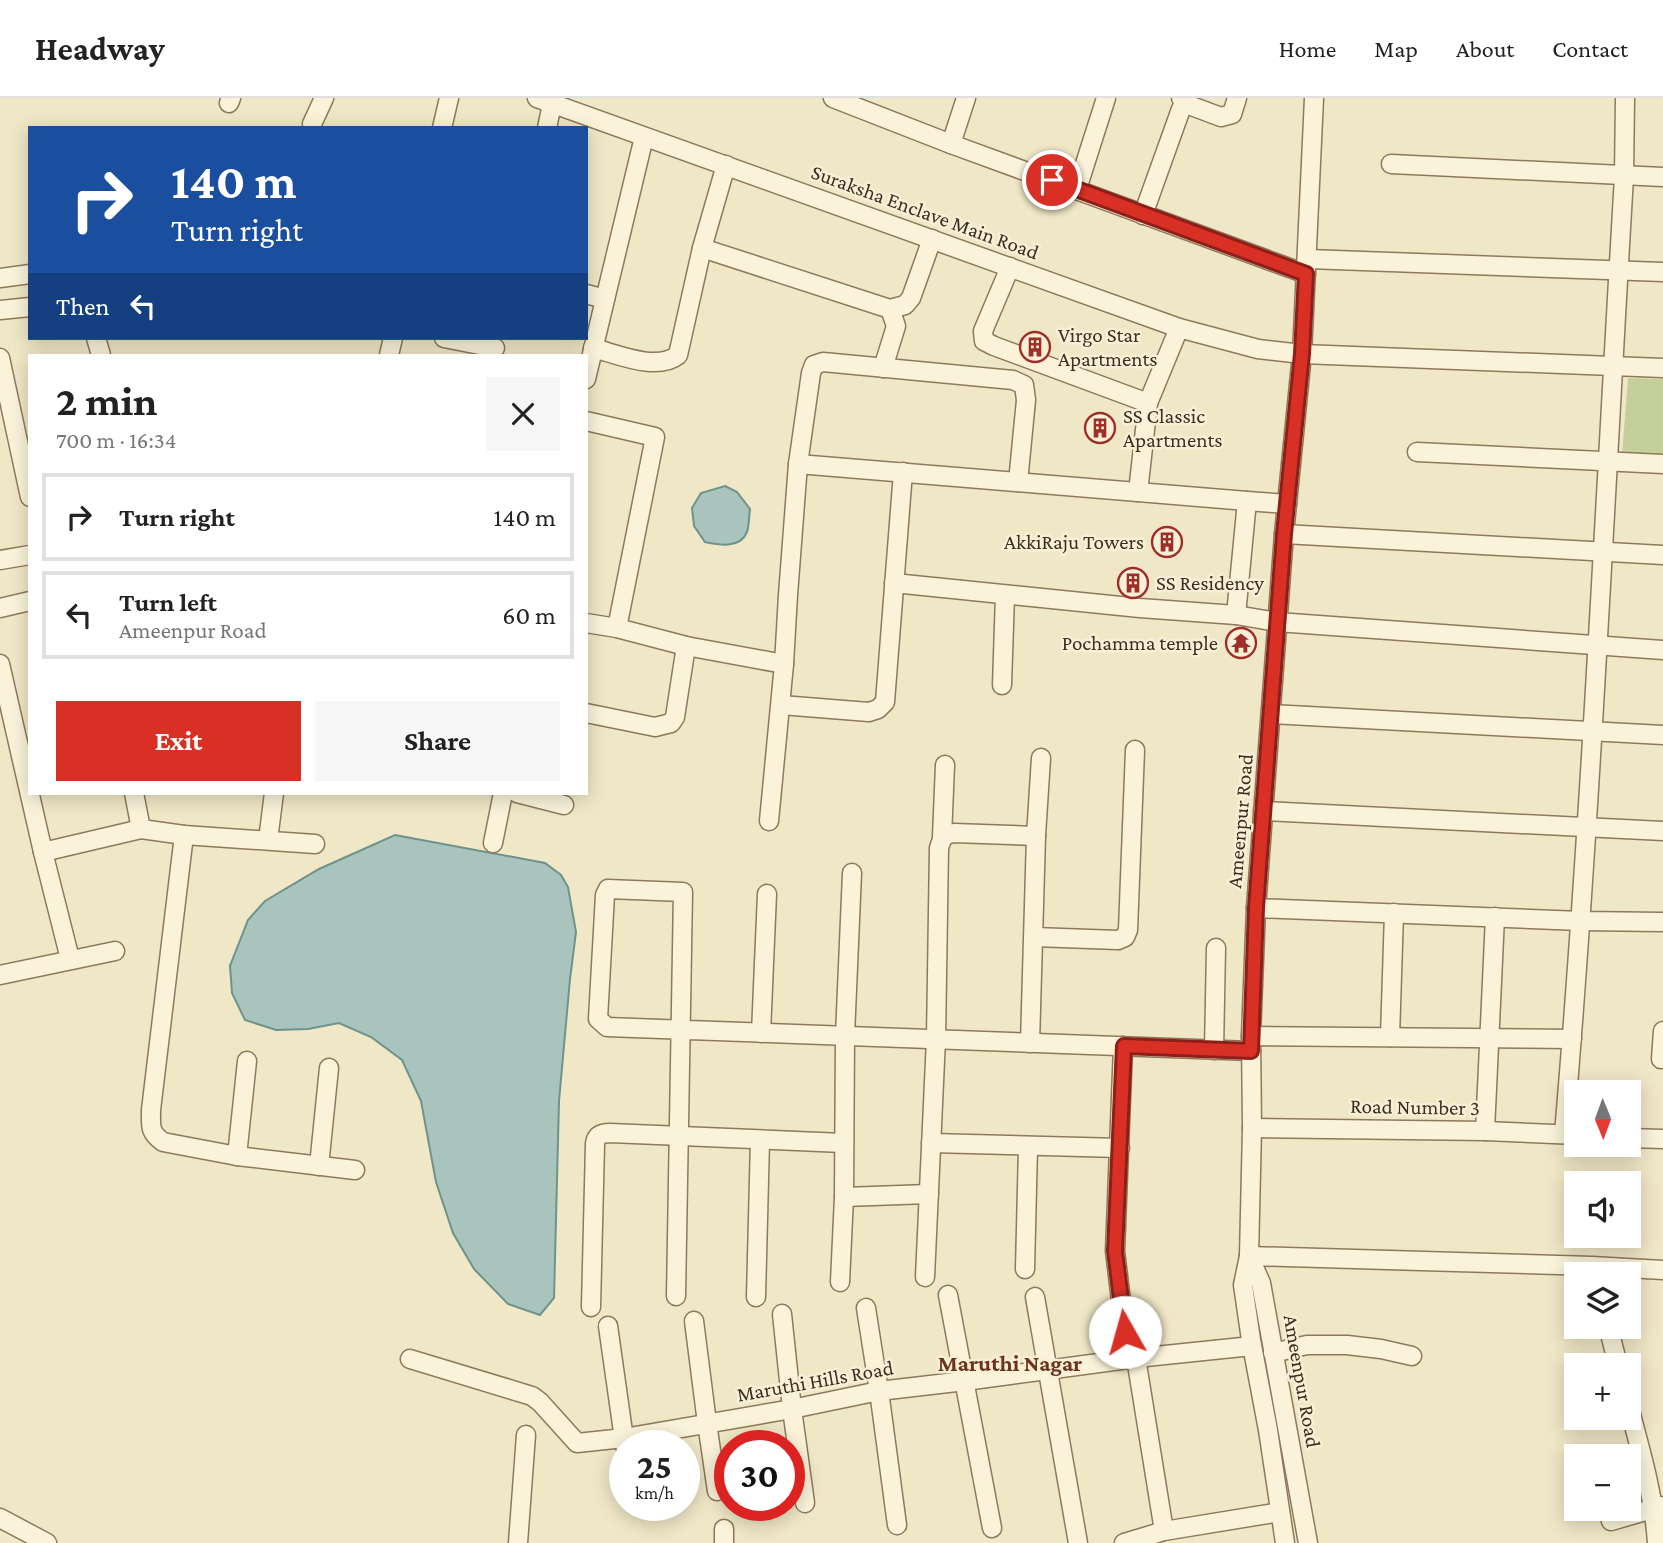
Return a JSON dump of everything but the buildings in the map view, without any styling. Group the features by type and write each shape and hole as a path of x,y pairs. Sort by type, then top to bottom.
{"street":[{"path":"312,124 324,98"},
{"path":"442,126 449,98"},
{"path":"834,98 1143,215 1307,267 1663,272"},
{"path":"951,144 966,98"},
{"path":"1077,189 1106,98"},
{"path":"1143,215 1181,104 1221,117 1231,114 1237,98"},
{"name":"Ameenpur Road","path":"1308,1543 1261,1283 1249,1256 1251,1044 1256,908 1284,534 1302,354 1314,98"},
{"path":"1572,1080 1619,270 1625,98"},
{"path":"545,101 547,126"},
{"name":"Suraksha Enclave Main Road","path":"545,101 1180,328 1258,349 1302,354 1663,368"},
{"path":"588,370 644,137"},
{"path":"1391,164 1663,177"},
{"path":"593,348 653,363 674,359 678,355 702,247 726,165"},
{"path":"702,247 890,309 905,305 911,298 932,239"},
{"path":"1010,267 983,331 984,341 1149,403"},
{"path":"0,278 28,274"},
{"path":"588,295 605,299"},
{"path":"0,310 28,307"},
{"path":"883,368 896,327 890,309"},
{"path":"1138,492 1149,403 1180,328"},
{"path":"455,340 495,347"},
{"path":"0,358 28,488"},
{"path":"769,821 785,664 798,464 814,365 823,362 1013,380 1024,385 1026,400 1018,482"},
{"path":"588,421 655,437 617,628"},
{"path":"1417,452 1663,464"},
{"path":"798,464 1287,505"},
{"path":"781,705 869,712 878,709 885,702 903,472"},
{"path":"1236,615 1247,502"},
{"path":"1284,534 1663,555"},
{"path":"0,561 28,555"},
{"path":"894,583 1236,615 1277,622 1663,650"},
{"path":"1002,685 1005,595"},
{"path":"0,608 28,601"},
{"path":"588,623 686,646 785,664"},
{"path":"588,713 655,727 671,723 675,717 686,646"},
{"path":"0,664 28,786"},
{"path":"1271,713 1663,734"},
{"path":"1034,937 1118,940 1125,937 1128,930 1135,750"},
{"path":"1030,1043 1041,758"},
{"path":"925,1277 936,1039 939,849 942,837 945,765"},
{"path":"30,795 70,959"},
{"path":"134,795 141,829"},
{"path":"268,840 274,795"},
{"path":"494,843 503,795"},
{"path":"525,795 564,805"},
{"path":"1263,811 1663,831"},
{"path":"43,852 141,829 184,835 315,844"},
{"path":"942,837 954,832 1036,836"},
{"path":"184,835 151,1129 163,1142 237,1156 355,1170"},
{"path":"839,1282 844,1197 845,1036 852,873"},
{"path":"676,1296 680,1136 681,1030 683,892 608,889 598,1019 607,1027 681,1030 761,1033 936,1039 1030,1043 1124,1046 1214,1050 1251,1044 1390,1037 1572,1039"},
{"path":"761,1033 767,894"},
{"path":"1256,908 1663,922"},
{"path":"1390,1037 1394,914"},
{"path":"1486,1131 1495,917"},
{"path":"1214,1050 1216,948"},
{"path":"0,975 115,951"},
{"path":"1661,1059 1663,1031"},
{"path":"1124,1046 1115,1251 1164,1531"},
{"path":"237,1156 247,1061"},
{"path":"319,1166 329,1068"},
{"name":"Road Number 3","path":"1252,1128 1564,1134"},
{"path":"591,1307 596,1138 602,1133 843,1143"},
{"path":"1642,1138 1663,1139"},
{"path":"756,1297 760,1140"},
{"path":"931,1143 1120,1148"},
{"path":"1026,1269 1028,1147"},
{"path":"844,1197 929,1195"},
{"path":"1285,1543 1243,1285 1249,1256 1564,1269"},
{"path":"1641,1270 1663,1270"},
{"path":"948,1295 992,1528"},
{"path":"1035,1297 1078,1543"},
{"path":"866,1308 897,1525"},
{"path":"782,1314 795,1430"},
{"path":"694,1321 714,1472"},
{"path":"608,1326 622,1430"},
{"path":"1273,1353 1307,1345 1347,1345 1412,1356"},
{"name":"Maruthi Hills Road","path":"676,1430 879,1391 1252,1346"},
{"name":"Maruthi Hills Road","path":"410,1359 532,1396 577,1443 609,1442"},
{"path":"1635,1430 1658,1507 1657,1543"},
{"path":"518,1543 526,1435"},
{"path":"1641,1512 1658,1507"},
{"path":"1124,1543 1164,1531 1280,1512"},
{"path":"0,1518 47,1543"}],"green space":[{"path":"1628,378 1663,379 1663,457 1622,455"}],"water":[{"path":"725,486 737,492 750,509 747,532 734,543 723,545 705,542 694,526 692,508 701,493"},
{"path":"395,835 545,863 561,875 568,887 576,932 559,1101 554,1298 540,1315 508,1304 474,1269 453,1233 436,1182 421,1101 402,1060 371,1037 339,1023 308,1029 276,1030 245,1020 232,993 230,966 248,920 265,901 319,869"}],"place":[{"name":"Virgo Star Apartments","path":"1035,347"},
{"name":"SS Classic Apartments","path":"1100,428"},
{"name":"AkkiRaju Towers","path":"1167,542"},
{"name":"SS Residency","path":"1133,583"},
{"name":"Pochamma temple","path":"1241,643"}],"district":[{"name":"Maruthi Nagar","path":"1010,1363"}],"route":[{"path":"1052,180 1306,274 1302,354 1284,534 1256,908 1251,1051 1124,1046 1115,1251 1125,1332"}]}
